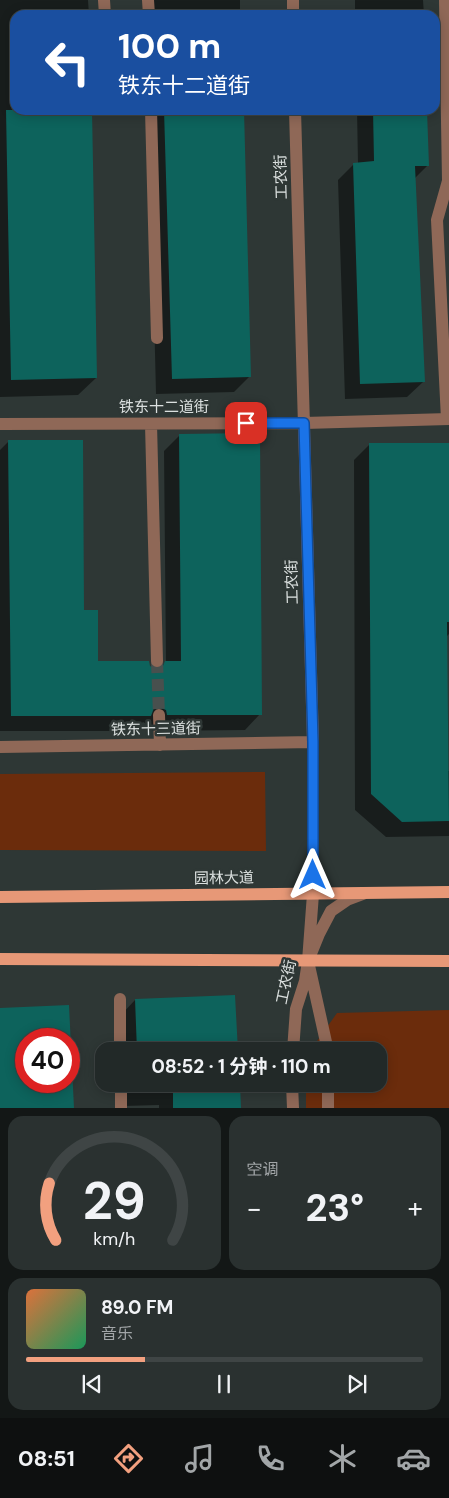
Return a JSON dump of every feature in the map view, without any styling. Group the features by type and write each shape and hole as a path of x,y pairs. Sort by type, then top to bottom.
{"main road":[{"name":"园林大道","path":"0,897 449,892"},
{"path":"0,959 449,960"}],"street":[{"path":"445,0 448,180 437,220 448,419"},
{"path":"151,115 157,338"},
{"name":"工农街","path":"294,1042 296,1009 305,981 308,960 313,894 313,742 296,115"},
{"name":"铁东十二道街","path":"0,424 304,423 448,419"},
{"path":"151,424 157,661"},
{"path":"159,716 160,745"},
{"name":"铁东十三道街","path":"0,747 313,742"},
{"path":"326,1042 308,960 331,911 347,900 368,893"},
{"path":"120,999 120,1042"},
{"path":"121,1092 121,1108"},
{"path":"292,1092 293,1108"},
{"path":"328,1092 328,1108"}],"shaded area":[{"path":"265,772 266,851 0,850 0,774"},
{"path":"449,1010 449,1108 306,1108 306,1092 387,1092 387,1042 316,1042 337,1013"}],"building":[{"path":"6,110 10,110 10,115 92,115 97,378 11,380"},
{"path":"164,115 244,115 251,377 172,379"},
{"path":"373,115 427,115 429,166 415,166 425,382 360,384 353,163 374,161"},
{"path":"260,433 262,715 167,715 166,710 159,707 154,708 151,716 11,716 8,440 83,440 84,610 98,610 98,661 149,661 150,666 157,669 162,668 165,661 181,661 179,434"},
{"path":"369,443 449,443 449,622 447,622 449,821 402,822 371,794"},
{"path":"235,995 238,1042 137,1042 135,999"},
{"path":"69,1005 70,1028 15,1028 15,1093 73,1093 74,1108 0,1108 0,1008"},
{"path":"173,1092 240,1092 241,1108 173,1108"}],"tunnel":[{"path":"157,661 159,715"}],"route":[{"path":"246,423 304,423 313,742 313,875"}]}
